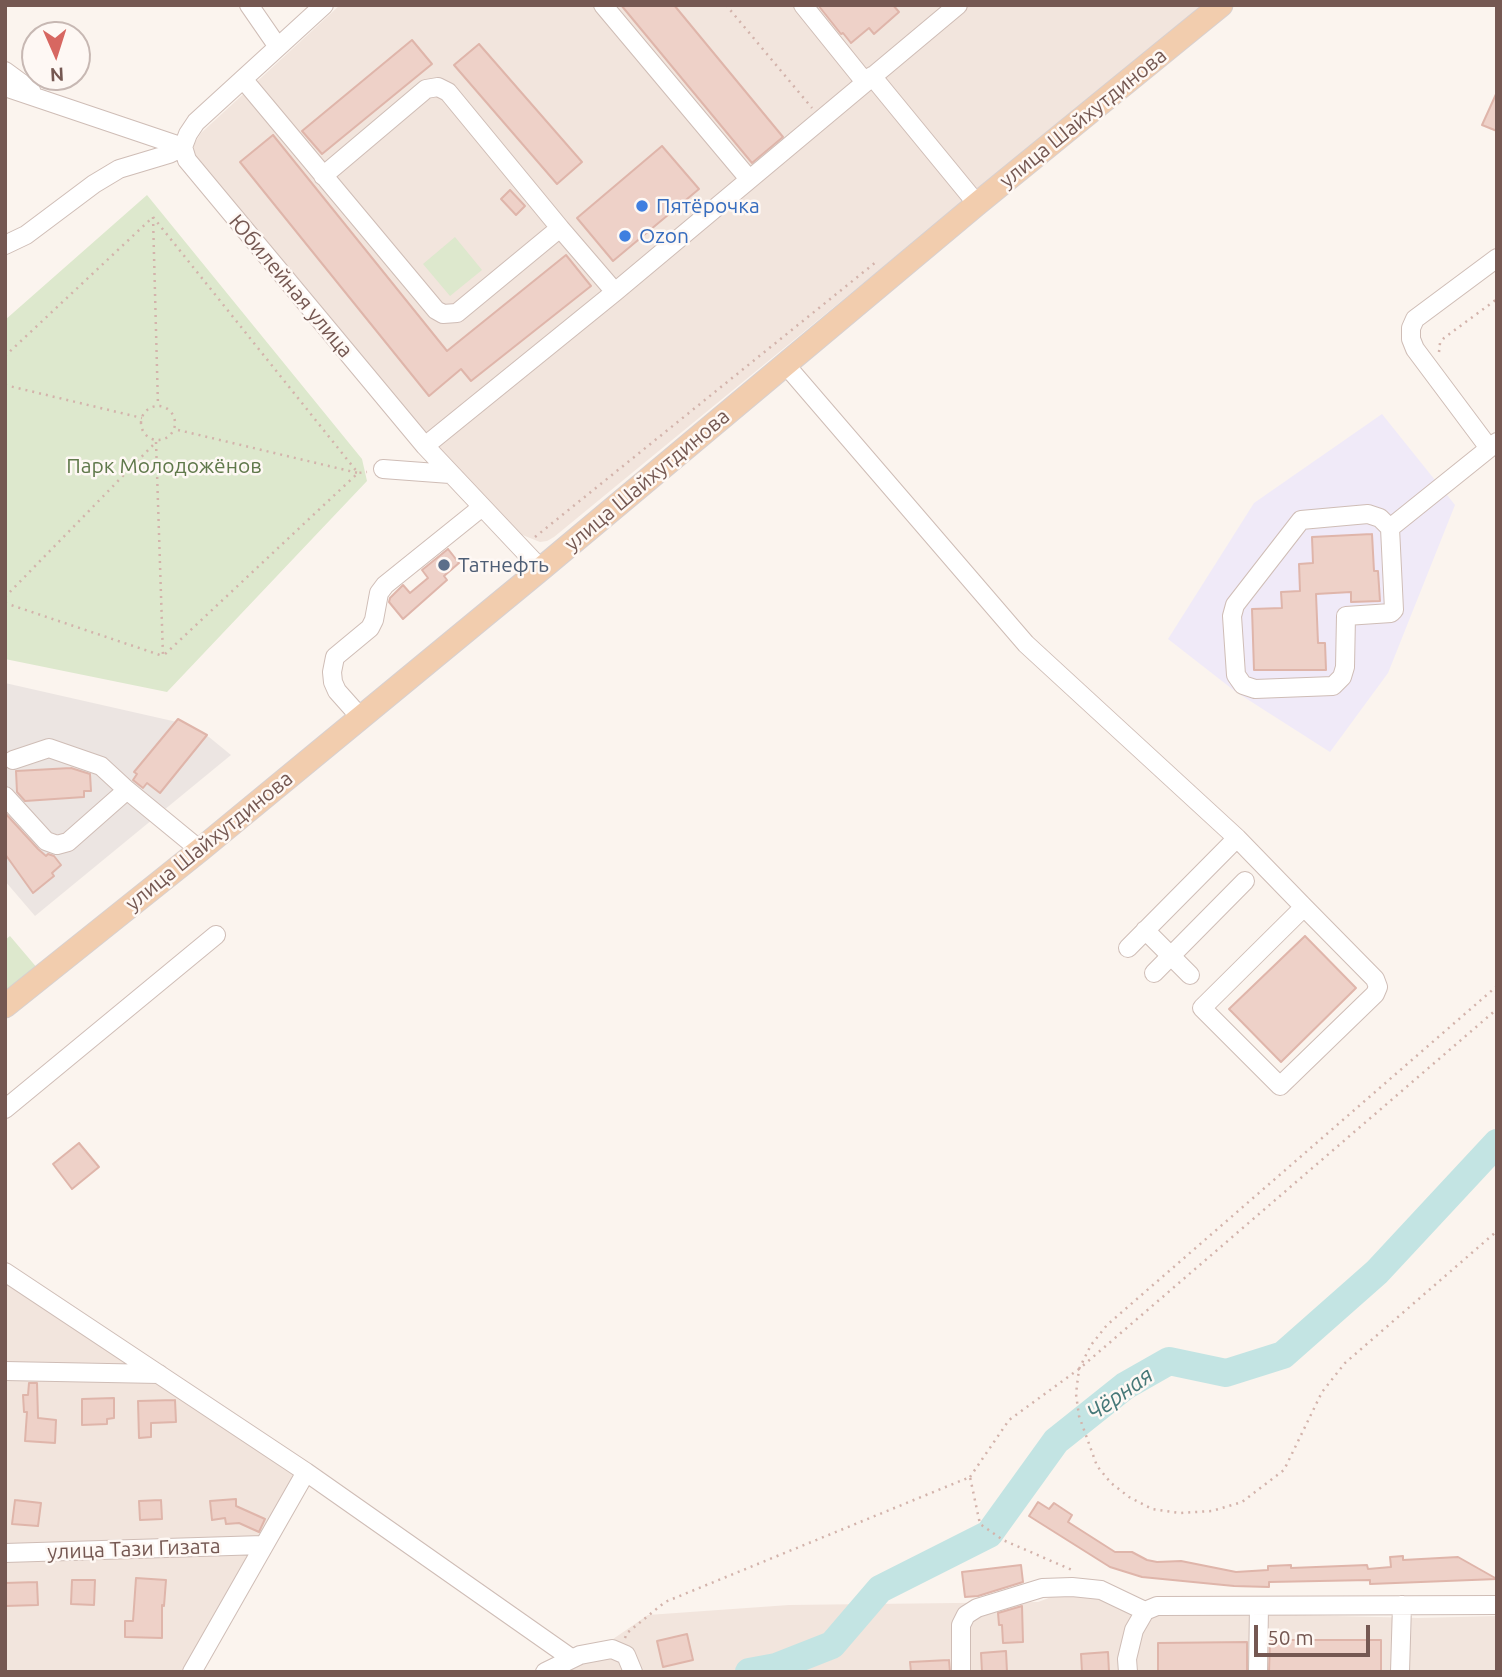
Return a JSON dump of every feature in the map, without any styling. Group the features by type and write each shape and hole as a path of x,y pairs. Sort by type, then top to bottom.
{"main road":[{"name":"улица Шайхутдинова","path":"5,1006 201,850 977,204 1221,5"}],"street":[{"path":"249,5 278,47"},
{"path":"5,245 26,235 94,184 119,169 183,147 196,122 324,5"},
{"path":"603,5 749,180"},
{"path":"803,5 977,204"},
{"path":"425,446 749,180 947,9"},
{"path":"5,71 46,101"},
{"path":"243,79 430,305 443,314 457,313 560,228"},
{"path":"5,87 183,147"},
{"path":"323,176 426,89 438,87 448,92 615,292"},
{"name":"Юбилейная улица","path":"183,147 194,171 425,446 541,569"},
{"path":"1390,528 1493,445 1415,349 1411,328 1415,319 1497,258"},
{"path":"785,364 1021,639 1237,838 1375,979 1378,987 1375,994 1276,1090 1199,1012 1304,907"},
{"path":"383,469 450,474"},
{"path":"361,718 337,691 333,682 331,672 335,657 370,628 379,593 385,585 482,507"},
{"path":"1368,514 1380,518 1390,528 1394,610 1391,613 1346,616 1345,667 1338,683 1333,686 1255,689 1243,685 1236,675 1233,610 1297,523 1306,518 1368,514"},
{"path":"13,760 49,748 101,766 201,850"},
{"path":"5,796 46,841 57,845 68,842 127,790"},
{"path":"1128,948 1237,838"},
{"path":"1154,973 1245,881"},
{"path":"1145,930 1190,975"},
{"path":"5,1109 216,935"},
{"path":"5,1272 306,1472 571,1658"},
{"path":"5,1371 160,1374"},
{"path":"192,1672 306,1472"},
{"name":"улица Тази Гизата","path":"5,1553 263,1545"},
{"path":"961,1672 961,1625 966,1615 977,1608 1042,1588 1101,1590 1151,1609 1497,1605"},
{"path":"1400,1672 1402,1605"},
{"path":"1258,1672 1259,1606"},
{"path":"1128,1672 1134,1630 1151,1609"},
{"path":"545,1672 571,1658 605,1650 622,1652 630,1659 633,1672"}],"path":[{"path":"726,5 821,119"},
{"path":"5,356 153,217"},
{"path":"153,217 158,406"},
{"path":"153,217 358,473"},
{"path":"521,548 879,260"},
{"path":"1439,355 1438,349 1444,338 1497,299"},
{"path":"5,385 142,418"},
{"path":"5,597 156,442 167,438 174,429 174,417 170,411 158,406 151,408 142,418"},
{"path":"142,418 144,432 156,442 163,656"},
{"path":"174,429 358,473 383,469"},
{"path":"163,656 358,473"},
{"path":"5,603 163,656"},
{"path":"1497,986 1107,1325 1091,1345 1079,1368 1076,1394 1087,1444 1097,1466 1111,1483 1129,1497 1152,1509 1180,1513 1212,1511 1242,1502 1284,1470 1322,1392 1345,1363 1489,1236 1497,1233"},
{"path":"622,1652 627,1633 665,1602 970,1477 1009,1420 1079,1368 1497,1009"},
{"path":"970,1477 980,1524 1003,1540"}],"shaded area":[{"path":"340,5 1202,5 554,537 540,542 520,534 426,437 193,155 194,144 201,133"},
{"path":"1382,414 1455,505 1388,673 1330,752 1236,692 1168,639 1254,503"},
{"path":"5,683 177,722 209,737 231,755 35,916 5,881"},
{"path":"5,1280 296,1472 184,1672 5,1672"},
{"path":"1071,1594 1100,1598 1132,1611 1418,1618 1497,1616 1497,1672 565,1672 648,1615 789,1605 1038,1602"}],"green space":[{"name":"Парк Молодожёнов","path":"147,195 362,459 367,481 167,692 5,659 5,320"},
{"path":"455,237 482,270 450,296 423,264"},
{"path":"10,936 38,969 5,995 5,940"}],"building":[{"path":"621,5 674,5 783,137 752,163"},
{"path":"818,5 893,5 899,12 874,34 869,28 851,43"},
{"path":"412,40 432,64 322,154 302,131"},
{"path":"479,44 582,162 557,184 454,65"},
{"path":"1497,92 1497,131 1482,125"},
{"path":"273,135 447,351 566,255 591,286 471,381 461,369 429,396 240,162"},
{"path":"662,146 699,189 613,261 577,218"},
{"path":"510,190 525,206 516,215 501,199"},
{"path":"1372,534 1374,571 1378,571 1380,601 1351,602 1351,592 1316,594 1318,643 1325,643 1326,670 1254,670 1252,609 1282,608 1281,592 1300,591 1299,564 1313,563 1312,537"},
{"path":"448,549 459,563 444,576 447,580 403,619 389,602 390,598 403,585 410,593 428,578 422,570"},
{"path":"178,719 207,735 160,793 147,783 143,788 133,780 137,774 134,772"},
{"path":"71,768 90,774 91,791 84,791 84,797 25,801 17,792 16,771"},
{"path":"5,813 38,849 46,856 54,856 61,865 52,873 54,876 33,893 5,854"},
{"path":"1305,936 1356,988 1281,1062 1229,1009"},
{"path":"79,1143 99,1167 72,1189 53,1164"},
{"path":"29,1383 37,1383 38,1418 56,1420 55,1443 25,1441 27,1412 24,1412 23,1395 28,1395"},
{"path":"114,1398 114,1418 107,1419 107,1424 82,1425 82,1399"},
{"path":"175,1400 176,1422 151,1423 151,1437 139,1438 138,1401"},
{"path":"236,1499 236,1506 265,1519 259,1532 239,1523 226,1524 225,1518 212,1520 210,1501"},
{"path":"15,1500 41,1503 38,1526 12,1524"},
{"path":"161,1500 162,1519 140,1520 139,1501"},
{"path":"1038,1502 1049,1509 1054,1503 1072,1515 1068,1522 1115,1552 1132,1552 1157,1562 1181,1561 1236,1572 1291,1565 1291,1568 1367,1565 1368,1569 1391,1567 1390,1557 1403,1556 1403,1560 1458,1557 1497,1579 1370,1584 1370,1580 1269,1582 1269,1587 1142,1577 1110,1567 1029,1516"},
{"path":"1021,1565 1023,1582 978,1596 965,1597 962,1572"},
{"path":"136,1578 166,1580 164,1606 162,1605 162,1638 125,1637 125,1621 133,1621"},
{"path":"72,1580 95,1580 94,1605 71,1604"},
{"path":"37,1582 38,1605 5,1606 5,1583"},
{"path":"1022,1606 1023,1642 1003,1643 998,1613"},
{"path":"687,1634 693,1660 663,1667 657,1641"},
{"path":"1270,1640 1381,1640 1381,1672 1269,1672"},
{"path":"1247,1642 1247,1672 1158,1672 1158,1643"},
{"path":"1006,1651 1007,1672 982,1672 981,1653"},
{"path":"1108,1652 1109,1672 1082,1672 1081,1654"},
{"path":"949,1660 950,1672 911,1672 910,1662"}],"waterway":[{"name":"Чёрная","path":"749,1672 776,1667 832,1645 880,1589 989,1534 1056,1441 1125,1386 1169,1361 1226,1373 1283,1355 1377,1272 1497,1143"}],"place":[{"name":"Пятёрочка","path":"642,206"},
{"name":"Ozon","path":"625,236"},
{"name":"Татнефть","path":"444,565"}]}
